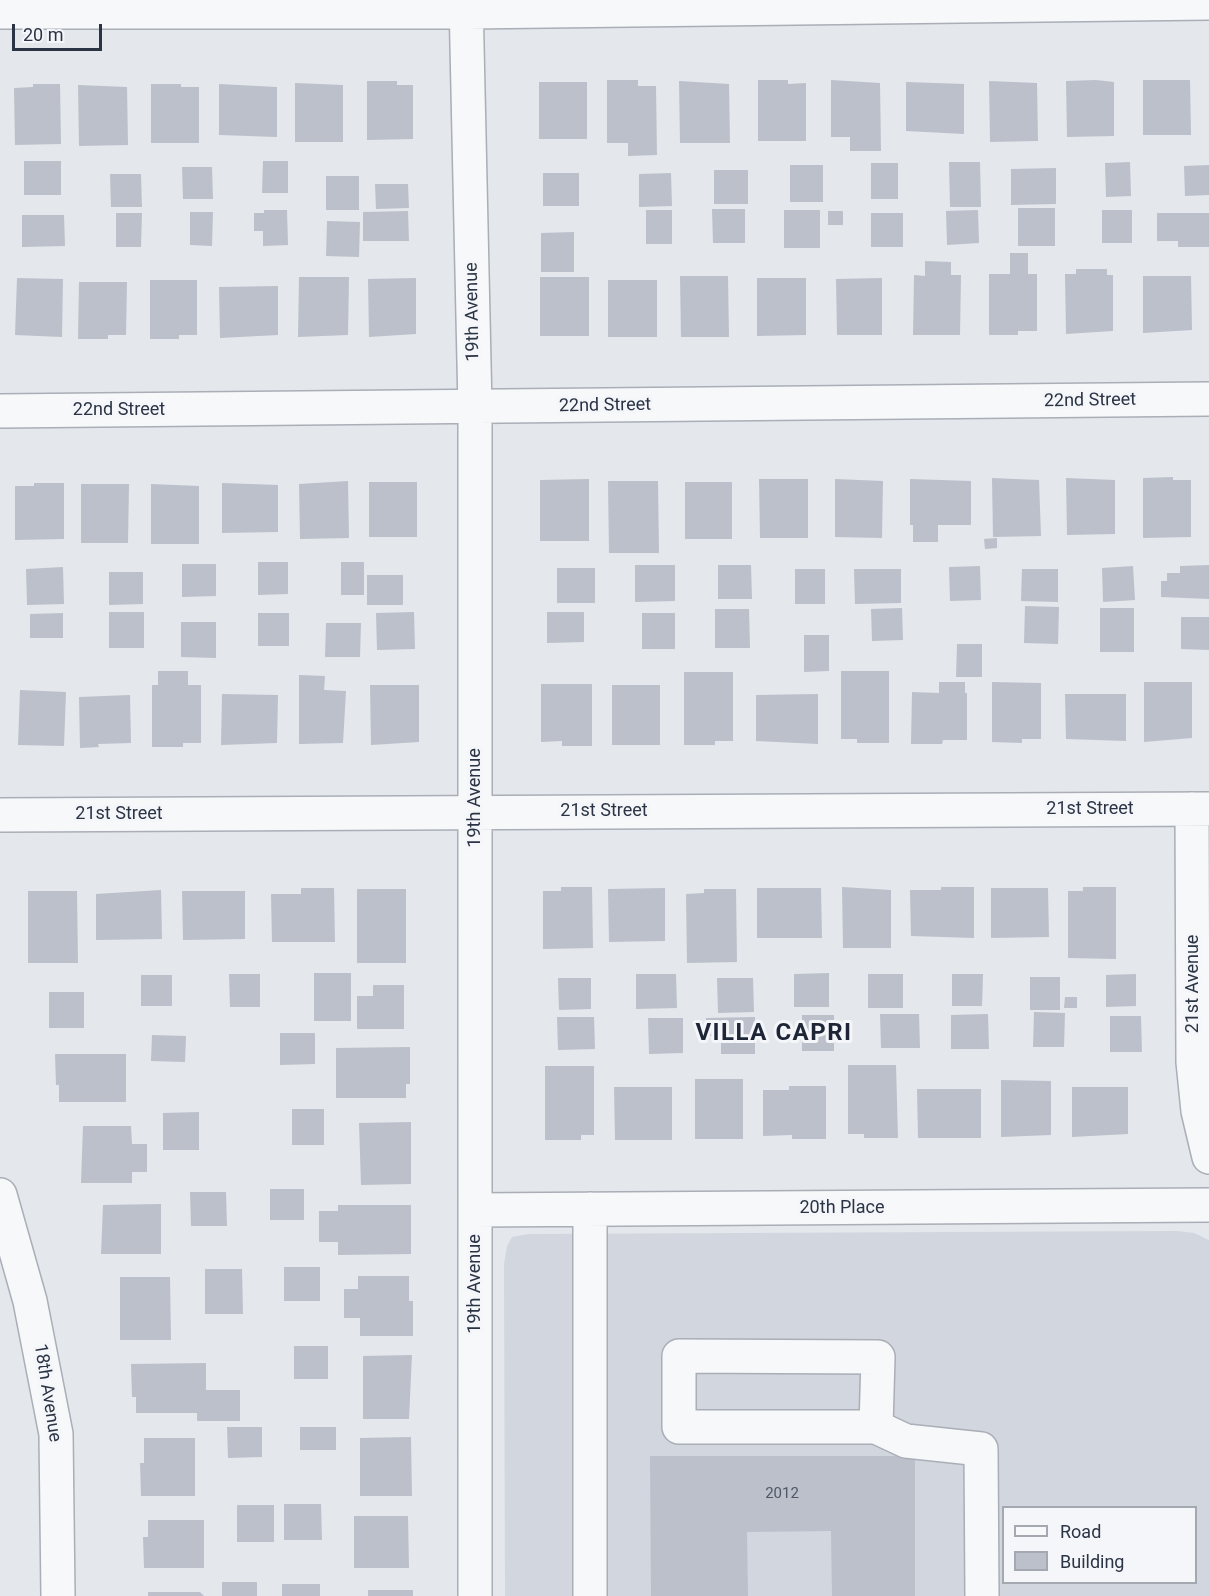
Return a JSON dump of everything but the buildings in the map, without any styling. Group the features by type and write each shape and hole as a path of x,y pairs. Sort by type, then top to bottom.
{"street":[{"path":"0,12 466,6 1209,3"},
{"name":"19th Avenue","path":"466,6 475,408 476,1596"},
{"name":"22nd Street","path":"0,411 1209,399"},
{"name":"21st Street","path":"0,815 1201,809"},
{"name":"21st Avenue","path":"1201,809 1201,898 1193,1062 1198,1111 1209,1157"},
{"name":"18th Avenue","path":"0,1196 30,1301 56,1434 58,1596"},
{"name":"20th Place","path":"475,1210 1209,1205"},
{"path":"590,1209 591,1596"},
{"path":"876,1427 878,1358 680,1356 680,1427 876,1427 906,1441 981,1449 982,1596"}],"shaded area":[{"path":"1177,1231 1194,1233 1209,1240 1209,1596 505,1596 504,1264 507,1246 512,1237 529,1234"}],"district":[{"name":"VILLA CAPRI","path":"774,1034"}]}
